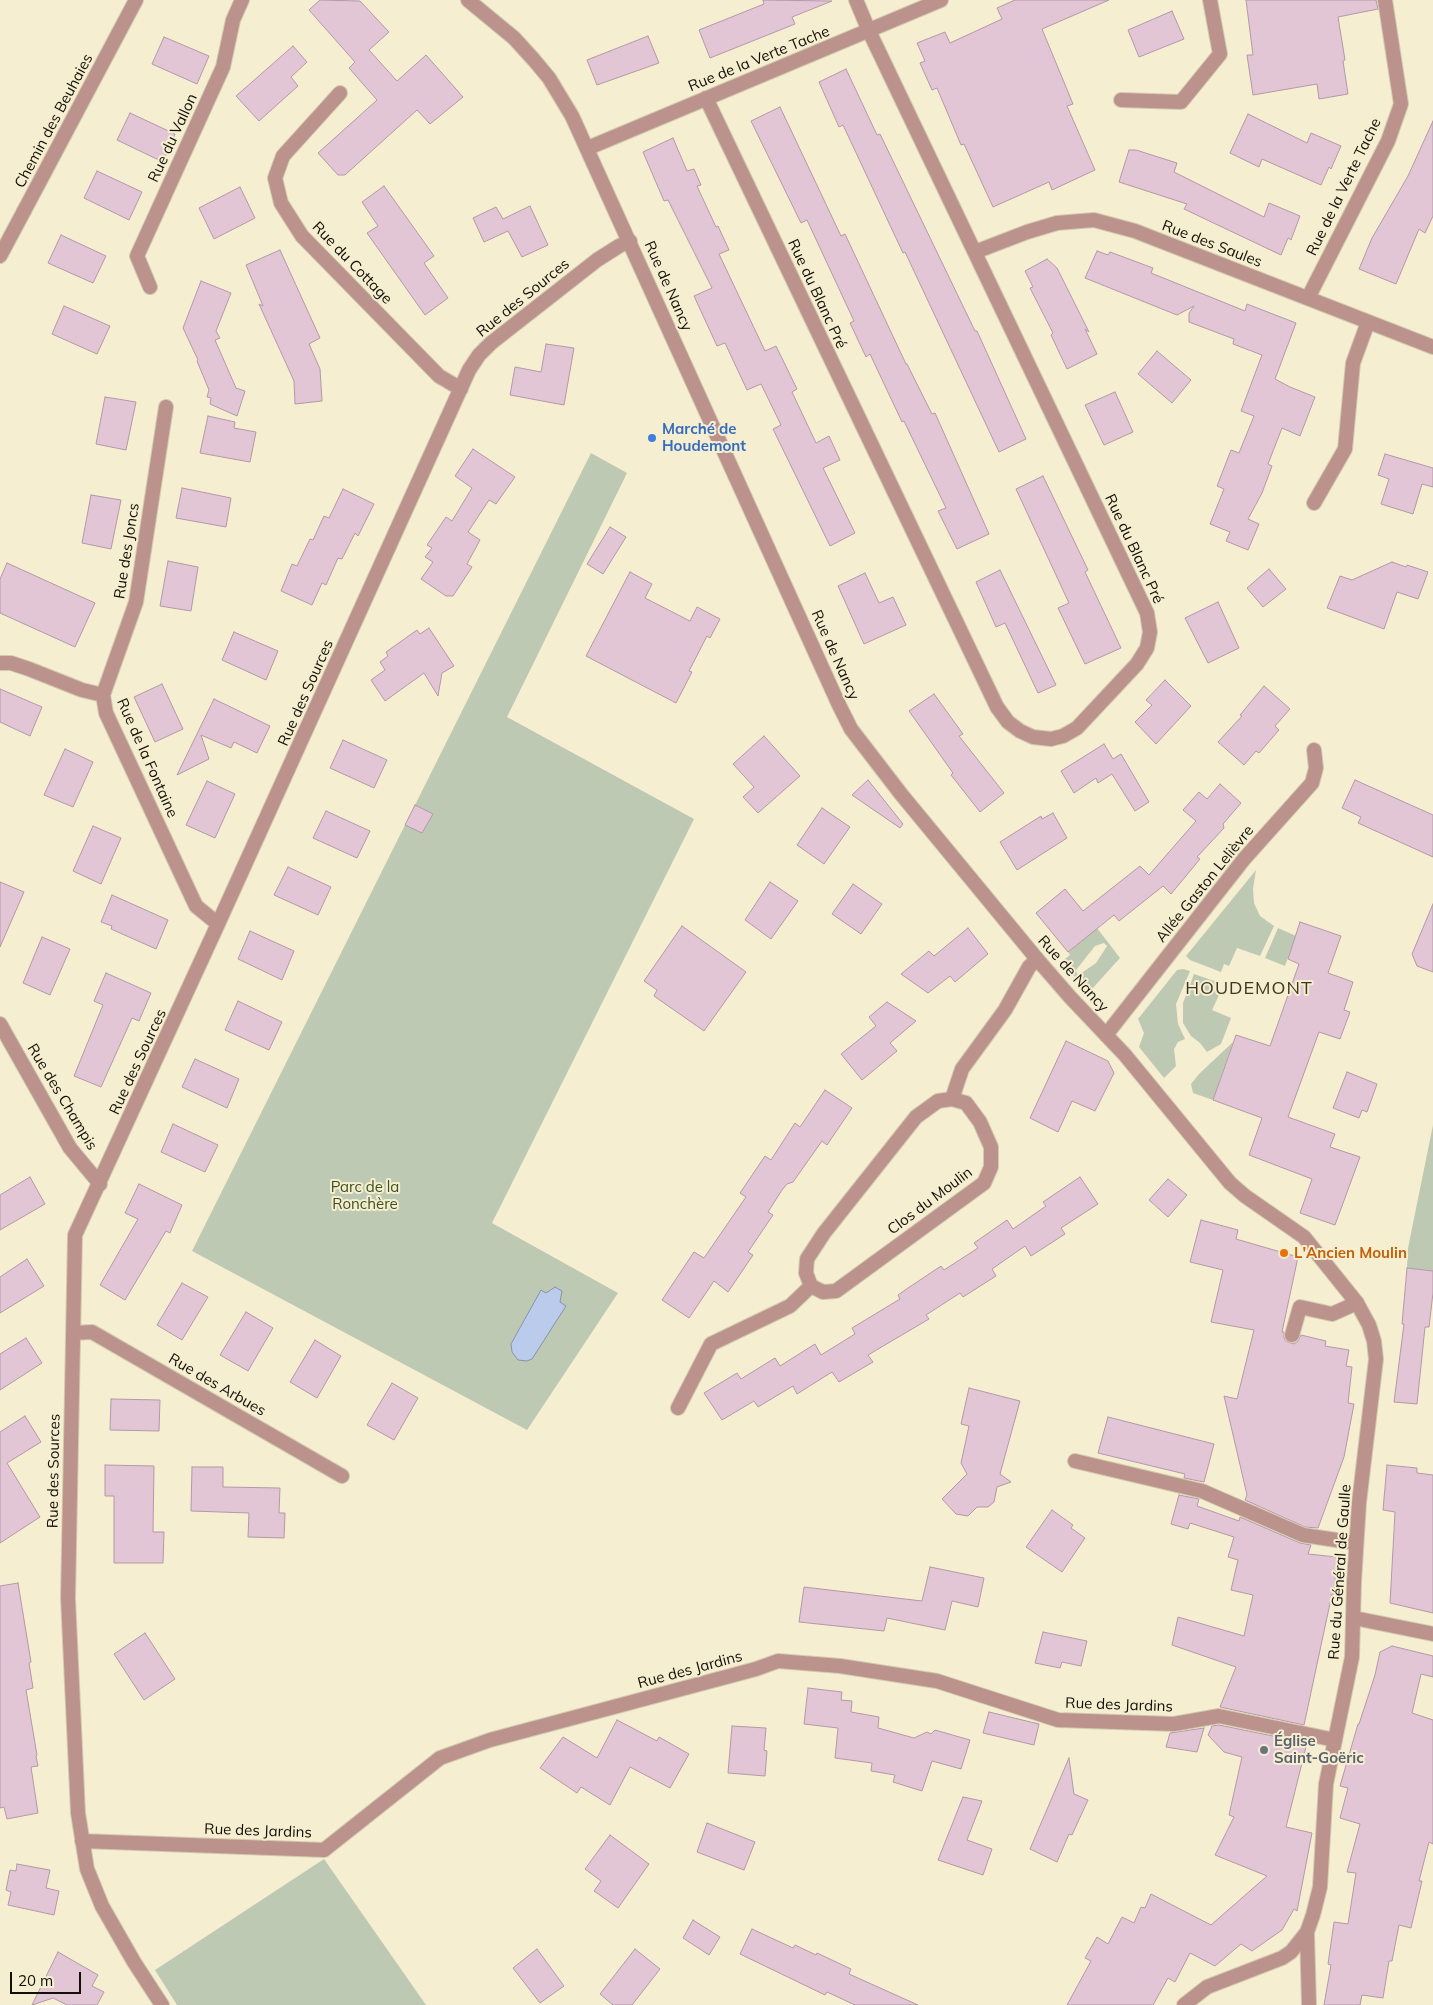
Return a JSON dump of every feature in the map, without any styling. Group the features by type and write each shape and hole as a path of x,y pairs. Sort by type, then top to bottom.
{"street":[{"name":"Chemin des Beuhaies","path":"0,256 136,0"},
{"name":"Rue du Vallon","path":"150,287 137,256 224,67 233,20 242,0"},
{"name":"Rue de Nancy","path":"468,0 514,38 549,78 572,116 851,729 901,794 1036,959 1152,1087 1230,1183 1245,1196 1304,1237"},
{"name":"Rue du Blanc Pré","path":"706,98 996,707 1008,722 1020,731 1033,737 1051,739 1062,736 1077,728 1137,664 1147,648 1150,632 1147,613 869,31 856,0"},
{"name":"Rue de la Verte Tache","path":"588,148 941,0"},
{"path":"1121,100 1180,102 1220,54 1210,0"},
{"name":"Rue de la Verte Tache","path":"1308,298 1388,141 1402,104 1385,0"},
{"name":"Rue du Cottage","path":"340,93 283,156 275,178 281,203 302,236 439,376 461,389"},
{"name":"Rue des Saules","path":"975,252 1027,232 1057,223 1094,220 1135,231 1433,347"},
{"name":"Rue des Sources","path":"162,2005 134,1962 102,1906 87,1869 78,1813 68,1598 75,1235 100,1184 469,370 479,355 491,344 597,260 630,241"},
{"path":"1314,503 1345,449 1353,363 1368,322"},
{"name":"Rue des Joncs","path":"103,695 136,602 166,407"},
{"name":"Rue de la Fontaine","path":"0,663 11,663 82,690 103,695 106,714 196,906 218,924"},
{"name":"Allée Gaston Lelièvre","path":"1106,1035 1244,859 1312,783 1316,768 1314,750"},
{"path":"678,1408 711,1344 790,1306 811,1286 806,1273 807,1259 824,1233 916,1118 938,1102 952,1098 962,1069 1005,1010 1029,967 1036,959"},
{"name":"Rue des Champis","path":"0,1024 70,1148 100,1184"},
{"name":"Clos du Moulin","path":"811,1286 823,1292 836,1291 984,1183 991,1167 991,1147 980,1122 966,1103 952,1098"},
{"name":"Rue du Général de Gaulle","path":"1184,2005 1206,1987 1287,1955 1298,1946 1307,1932 1320,1887 1326,1784 1352,1658 1356,1543 1376,1359 1374,1341 1369,1325 1357,1303 1304,1237"},
{"path":"1292,1336 1300,1307 1332,1314 1357,1303"},
{"name":"Rue des Arbues","path":"73,1333 92,1332 342,1476"},
{"path":"1075,1461 1202,1491 1303,1535 1356,1543"},
{"path":"1354,1618 1433,1634"},
{"name":"Rue des Jardins","path":"82,1841 324,1850 440,1758 490,1740 747,1672 778,1661 840,1666 937,1681 1058,1720 1174,1724 1219,1716 1335,1740"},
{"path":"1307,1932 1309,2005"}],"green space":[{"name":"Parc de la Ronchère","path":"591,453 627,473 507,717 694,819 492,1223 618,1293 527,1430 192,1251"},
{"path":"1256,870 1253,889 1254,903 1260,916 1274,926 1260,956 1237,948 1229,966 1224,964 1221,972 1190,960 1186,956"},
{"path":"1097,928 1120,958 1092,989 1086,983 1083,986 1061,962 1070,955 1068,952","holes":["1104,943 1107,946 1096,963 1080,974 1077,974 1076,970 1095,946"]},
{"path":"1278,928 1296,936 1285,966 1265,958"},
{"path":"1177,970 1190,971 1176,1004 1178,1024 1185,1039 1178,1042 1174,1049 1176,1066 1164,1078 1139,1047 1144,1033 1138,1019"},
{"path":"1194,974 1217,982 1214,990 1220,993 1212,1010 1231,1018 1221,1044 1207,1052 1191,1036 1183,1023 1183,1003"},
{"path":"1233,1042 1213,1100 1193,1093 1191,1084"},
{"path":"1433,1125 1433,1271 1407,1268 1408,1248"},
{"path":"324,1859 426,2005 177,2005 155,1970"}],"water":[{"path":"555,1287 562,1291 560,1302 566,1306 532,1359 527,1361 518,1360 512,1352 511,1344 541,1290 546,1293"}],"building":[{"path":"320,0 360,1 389,32 369,50 397,81 426,55 463,97 430,124 417,110 345,175 338,175 318,153 377,100 349,68 355,62 309,10"},
{"path":"763,0 832,1 792,17 795,24 710,58 699,30 764,4"},
{"path":"1015,0 1109,0 1042,29 1073,104 1067,106 1095,170 1052,190 1049,182 993,207 964,144 961,145 937,88 932,90 920,63 925,61 917,43 945,32 950,43 1002,19 997,8"},
{"path":"1246,0 1376,0 1378,9 1338,17 1348,94 1319,99 1317,84 1253,95 1247,55 1253,55"},
{"path":"1172,11 1184,39 1139,57 1128,30"},
{"path":"648,36 659,63 597,85 587,60"},
{"path":"164,37 209,56 197,84 152,64"},
{"path":"293,46 307,62 291,77 298,86 259,121 236,96"},
{"path":"846,69 877,135 880,134 975,331 977,331 1026,439 999,452 905,252 903,253 843,125 839,127 819,82"},
{"path":"780,107 841,236 845,234 906,364 932,414 935,413 989,534 957,549 938,511 946,508 870,354 866,357 850,323 854,321 807,220 801,223 751,121"},
{"path":"130,113 175,134 163,162 117,140"},
{"path":"1248,114 1307,143 1311,133 1341,146 1331,169 1329,167 1321,185 1262,159 1259,167 1230,153"},
{"path":"1433,121 1433,216 1425,233 1419,229 1396,284 1359,269 1372,238 1408,176"},
{"path":"673,138 687,171 694,169 701,185 697,186 729,250 719,254 765,351 776,346 797,389 792,392 816,443 829,436 840,460 823,468 855,533 830,546 773,429 781,425 761,384 747,390 725,343 717,346 694,296 712,288 668,200 664,201 643,152"},
{"path":"1129,150 1136,150 1177,163 1174,172 1264,217 1269,203 1300,216 1291,240 1288,238 1281,255 1184,209 1187,204 1119,182"},
{"path":"97,171 142,192 129,220 84,198"},
{"path":"384,186 434,256 424,263 448,298 425,315 367,233 378,226 362,202"},
{"path":"240,187 255,218 214,239 199,208"},
{"path":"530,206 548,245 522,257 508,231 484,242 473,218 496,207 503,219"},
{"path":"61,235 106,256 93,283 48,263"},
{"path":"280,250 320,338 309,344 320,369 322,401 295,404 294,381 259,304 263,306 246,265"},
{"path":"1097,251 1108,255 1110,252 1153,268 1151,273 1245,311 1247,304 1296,323 1275,379 1315,397 1300,436 1282,428 1268,464 1272,466 1262,493 1248,519 1259,524 1248,550 1226,541 1230,532 1210,524 1224,489 1217,486 1231,450 1239,453 1254,416 1241,411 1262,355 1233,344 1234,339 1189,322 1189,313 1194,306 1177,315 1085,278"},
{"path":"1047,259 1057,268 1089,332 1085,329 1097,354 1067,369 1051,335 1053,333 1030,288 1033,287 1025,271"},
{"path":"201,281 231,293 216,331 220,338 215,340 236,388 245,391 237,416 210,404 211,398 207,397 209,390 183,328"},
{"path":"64,306 110,326 97,354 52,334"},
{"path":"546,344 574,348 564,405 510,395 515,367 541,372"},
{"path":"1157,351 1191,380 1172,403 1138,374"},
{"path":"1115,392 1133,432 1104,445 1085,405"},
{"path":"105,397 136,402 126,450 96,444"},
{"path":"208,416 235,422 234,428 256,432 250,462 200,453"},
{"path":"473,449 515,477 496,504 489,500 468,532 480,540 467,564 472,567 453,596 446,596 421,579 433,562 425,557 432,548 427,545 446,517 452,521 472,488 455,476"},
{"path":"1385,454 1433,468 1433,487 1422,484 1413,514 1381,504 1389,479 1378,475"},
{"path":"1043,476 1088,570 1085,572 1121,648 1085,664 1058,608 1069,603 1016,489"},
{"path":"182,488 231,498 226,527 176,518"},
{"path":"343,489 374,504 358,536 355,533 342,559 338,558 326,585 322,583 312,605 281,591 292,564 297,566 310,539 313,540 324,516 329,518"},
{"path":"91,495 121,500 111,549 82,543"},
{"path":"610,527 626,537 603,574 587,564"},
{"path":"168,561 198,567 191,611 160,606"},
{"path":"1392,562 1428,572 1418,599 1397,592 1384,629 1327,608 1340,576 1352,580"},
{"path":"7,563 95,603 75,647 0,613 0,579"},
{"path":"1269,569 1286,589 1263,607 1247,588"},
{"path":"1000,570 1056,685 1038,693 1005,623 996,627 976,582"},
{"path":"630,572 652,584 645,598 690,621 697,607 720,619 710,638 707,636 689,671 692,672 676,703 586,656"},
{"path":"865,573 879,603 893,597 906,625 864,644 838,586"},
{"path":"1218,602 1239,648 1208,663 1185,618"},
{"path":"429,628 454,666 442,673 438,696 424,673 385,701 371,680 385,670 380,662 388,656 386,652 417,630 420,634"},
{"path":"234,632 278,651 266,680 222,660"},
{"path":"1165,680 1191,706 1156,744 1135,722 1152,705 1146,700"},
{"path":"162,684 183,729 155,742 134,697"},
{"path":"1264,686 1290,709 1275,726 1279,730 1259,753 1256,751 1244,765 1218,742 1242,716 1240,715"},
{"path":"0,689 42,707 30,736 0,722"},
{"path":"934,694 963,734 959,736 1004,793 980,812 951,775 953,773 909,711"},
{"path":"214,699 270,726 257,753 234,742 231,748 201,735 209,759 177,775"},
{"path":"764,736 800,776 758,813 743,797 754,787 733,764"},
{"path":"343,740 387,760 374,788 330,768"},
{"path":"1104,744 1113,759 1121,754 1149,802 1135,811 1112,774 1098,783 1096,778 1074,793 1061,771"},
{"path":"65,749 93,762 73,807 44,795"},
{"path":"868,780 903,824 900,828 852,795"},
{"path":"1355,780 1433,815 1433,857 1358,823 1361,817 1342,808"},
{"path":"207,781 235,794 215,838 186,825"},
{"path":"1220,784 1241,803 1223,824 1224,828 1197,857 1200,859 1171,894 1163,886 1119,921 1114,915 1068,952 1036,913 1065,889 1083,911 1140,866 1149,875 1196,821 1183,810 1199,792 1207,799"},
{"path":"415,805 433,814 422,833 405,825"},
{"path":"822,808 850,827 824,864 797,845"},
{"path":"326,811 370,831 357,858 313,838"},
{"path":"1053,813 1067,838 1017,870 1000,842 1041,816 1042,819"},
{"path":"93,826 121,838 101,884 73,871"},
{"path":"288,867 331,887 318,915 274,895"},
{"path":"0,882 24,892 0,947"},
{"path":"770,882 798,901 771,939 745,920"},
{"path":"853,884 882,904 861,934 832,914"},
{"path":"112,895 168,920 156,949 111,929 112,926 101,922"},
{"path":"1433,904 1433,972 1417,966 1412,954"},
{"path":"1300,922 1341,936 1328,973 1353,982 1344,1010 1350,1012 1340,1039 1319,1032 1288,1117 1335,1134 1330,1147 1360,1157 1335,1225 1300,1213 1312,1179 1249,1155 1262,1118 1213,1100 1236,1035 1270,1046 1299,964 1288,959"},
{"path":"682,926 746,972 704,1031 654,996 657,990 644,981"},
{"path":"968,928 988,954 955,982 950,976 928,993 901,974 929,951 934,956"},
{"path":"250,931 294,951 282,980 238,959"},
{"path":"42,937 70,949 50,995 23,983"},
{"path":"106,973 151,993 139,1021 132,1018 101,1087 74,1076 103,1005 94,1001"},
{"path":"238,1001 282,1022 269,1050 225,1030"},
{"path":"887,1002 916,1021 890,1043 897,1051 862,1080 841,1054 876,1026 869,1017"},
{"path":"1066,1041 1108,1061 1114,1073 1095,1111 1072,1101 1058,1132 1030,1118"},
{"path":"195,1059 239,1079 227,1108 182,1087"},
{"path":"1347,1072 1377,1084 1367,1112 1362,1110 1359,1118 1333,1108"},
{"path":"825,1090 852,1108 827,1145 822,1141 793,1182 787,1184 782,1190 768,1212 773,1215 748,1252 753,1255 728,1292 714,1281 689,1318 662,1300 694,1252 704,1258 746,1197 740,1193 765,1156 771,1160 795,1123 800,1127"},
{"path":"173,1124 218,1145 205,1172 161,1152"},
{"path":"30,1177 45,1204 0,1230 0,1195"},
{"path":"1080,1177 1098,1204 1061,1228 1065,1234 1031,1256 1025,1246 992,1269 996,1276 963,1297 960,1293 926,1315 929,1319 868,1355 873,1362 839,1382 832,1372 797,1394 793,1386 758,1407 754,1401 722,1420 704,1393 737,1373 741,1379 775,1358 780,1366 815,1344 821,1355 855,1334 852,1328 900,1299 898,1295 908,1288 941,1266 944,1270 978,1248 974,1243 1007,1220 1013,1229 1046,1206 1043,1202"},
{"path":"1168,1179 1187,1195 1168,1217 1149,1200"},
{"path":"139,1184 182,1205 170,1233 166,1231 125,1300 100,1285 138,1219 125,1213"},
{"path":"1201,1220 1238,1230 1236,1239 1298,1257 1282,1332 1284,1332 1284,1338 1286,1341 1294,1344 1301,1335 1326,1341 1325,1346 1349,1350 1346,1366 1352,1367 1348,1403 1354,1404 1344,1457 1318,1528 1305,1527 1245,1500 1247,1495 1224,1396 1237,1399 1254,1330 1211,1322 1223,1270 1190,1262"},
{"path":"27,1259 44,1286 0,1313 0,1277"},
{"path":"1407,1268 1433,1271 1433,1293 1429,1327 1425,1327 1417,1404 1394,1402 1404,1324 1402,1324"},
{"path":"182,1283 208,1297 182,1340 157,1325"},
{"path":"246,1312 273,1328 248,1371 220,1355"},
{"path":"26,1338 42,1363 0,1390 0,1354"},
{"path":"315,1340 341,1356 317,1398 290,1382"},
{"path":"392,1383 418,1398 394,1440 367,1425"},
{"path":"969,1388 1020,1401 1000,1474 1011,1482 997,1487 994,1502 988,1507 977,1507 968,1516 956,1514 942,1499 967,1474 961,1463 969,1426 961,1424"},
{"path":"111,1399 160,1400 159,1431 110,1430"},
{"path":"25,1416 41,1442 7,1463 40,1517 0,1543 0,1432"},
{"path":"1108,1417 1214,1444 1204,1482 1184,1478 1185,1474 1098,1453"},
{"path":"105,1465 154,1466 153,1532 164,1532 163,1563 114,1563 114,1496 105,1496"},
{"path":"1387,1465 1417,1468 1417,1473 1433,1475 1433,1613 1390,1603 1395,1512 1383,1510"},
{"path":"192,1467 223,1467 223,1487 280,1488 279,1513 285,1513 284,1538 248,1537 249,1513 191,1511"},
{"path":"1179,1495 1199,1499 1197,1506 1239,1521 1240,1517 1300,1543 1311,1545 1308,1554 1337,1557 1334,1594 1332,1594 1304,1725 1220,1707 1236,1667 1172,1645 1178,1617 1244,1636 1253,1595 1231,1590 1238,1560 1228,1557 1234,1537 1190,1523 1188,1529 1171,1524"},
{"path":"1052,1510 1073,1525 1071,1528 1085,1538 1062,1572 1026,1547"},
{"path":"930,1567 984,1578 978,1607 952,1601 945,1630 887,1618 884,1631 799,1622 804,1587 922,1601"},
{"path":"18,1583 31,1662 29,1663 33,1688 26,1690 37,1755 38,1766 31,1767 38,1813 7,1819 4,1807 0,1808 0,1586"},
{"path":"1043,1632 1087,1641 1081,1666 1062,1662 1060,1668 1035,1663"},
{"path":"145,1633 175,1679 144,1700 114,1654"},
{"path":"1392,1646 1433,1656 1433,1677 1421,1674 1412,1713 1433,1720 1433,1844 1429,1842 1419,1881 1422,1881 1411,1928 1399,1925 1392,1961 1389,1961 1383,1998 1362,1995 1360,2005 1324,2005 1331,1965 1328,1964 1334,1922 1348,1924 1356,1873 1347,1872 1360,1824 1340,1818 1348,1788 1340,1786 1375,1675 1380,1652"},
{"path":"808,1688 842,1692 841,1700 852,1701 851,1712 879,1717 878,1728 914,1738 927,1732 931,1734 935,1730 970,1740 961,1769 932,1761 922,1791 893,1782 895,1775 871,1771 872,1763 835,1758 838,1728 804,1724"},
{"path":"989,1712 1039,1724 1034,1745 983,1733"},
{"path":"617,1720 657,1741 659,1737 689,1754 670,1788 630,1767 610,1805 581,1787 577,1793 540,1768 563,1737 597,1758"},
{"path":"1219,1725 1307,1743 1286,1827 1312,1833 1297,1911 1294,1909 1282,1930 1252,1951 1241,1944 1215,1966 1190,1953 1175,1982 1168,1978 1153,2005 1067,2005 1091,1961 1085,1958 1097,1937 1108,1944 1122,1917 1134,1923 1141,1907 1145,1908 1151,1894 1211,1925 1267,1876 1215,1855 1234,1817 1229,1815 1242,1757 1224,1752 1208,1735 1212,1726"},
{"path":"732,1726 766,1728 764,1750 767,1751 765,1776 728,1773"},
{"path":"1204,1728 1197,1752 1166,1747 1170,1733"},
{"path":"1069,1758 1074,1794 1088,1800 1072,1835 1069,1834 1057,1862 1030,1849"},
{"path":"963,1797 982,1801 967,1840 992,1849 983,1875 938,1860"},
{"path":"707,1823 755,1842 744,1870 697,1852"},
{"path":"610,1835 649,1864 618,1908 594,1891 601,1881 585,1869"},
{"path":"17,1864 50,1870 46,1888 59,1891 54,1915 8,1905 11,1892 6,1890 10,1870 16,1871"},
{"path":"693,1920 720,1937 709,1955 683,1938"},
{"path":"752,1929 793,1948 795,1945 816,1955 817,1953 851,1969 849,1974 918,2005 855,2005 827,1992 825,1995 740,1954"},
{"path":"537,1949 564,1986 540,2003 513,1968"},
{"path":"635,1949 660,1969 632,2005 613,2005 600,1994"},
{"path":"58,1952 98,1975 92,1986 104,1992 97,2005 67,2005 53,1998 32,2005"}],"place":[{"name":"Marché de Houdemont","path":"652,438"},
{"name":"L'Ancien Moulin","path":"1284,1253"},
{"name":"Église Saint-Goëric","path":"1264,1750"}],"district":[{"name":"HOUDEMONT","path":"1249,989"}]}
